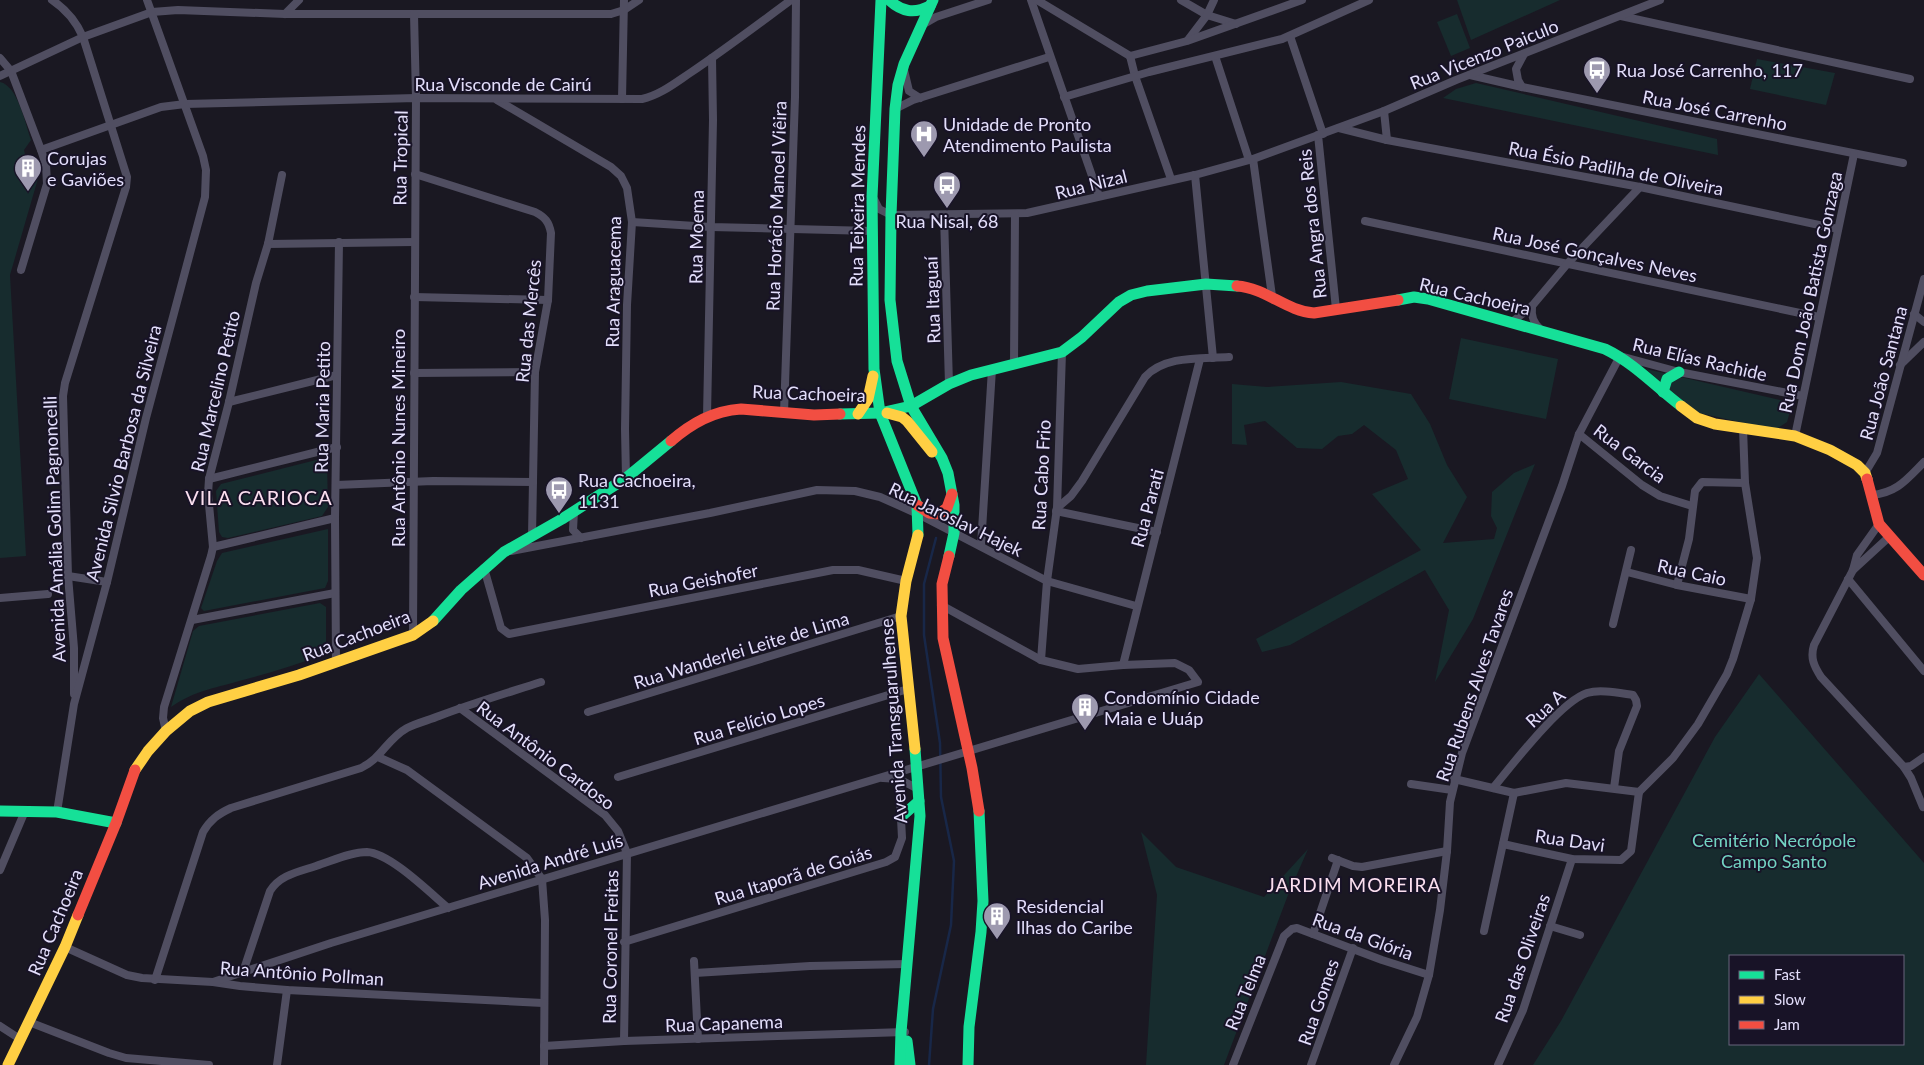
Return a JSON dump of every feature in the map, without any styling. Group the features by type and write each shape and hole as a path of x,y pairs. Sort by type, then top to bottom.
{"main road":[{"name":"Rua Teixeira Mendes","path":"880,413 874,369 872,196 881,0"},
{"path":"889,0 903,11 921,11 933,7"},
{"name":"Rua Teixeira Mendes","path":"911,406 897,360 892,326 891,215 895,109 898,85 904,64 933,7"},
{"name":"Rua Cachoeira","path":"8,1065 65,948 116,823 134,772 148,751 166,731 190,711 208,702 336,663 413,635 431,623 460,590 504,552 574,512 626,478 682,432 707,416 741,409 814,415 880,413 911,406 949,384 992,369 1062,352 1082,337 1119,302 1131,295 1147,291 1206,284 1248,287 1272,296 1302,312 1314,313 1414,297 1428,299 1541,330 1606,349 1620,356 1697,418 1715,424 1795,436 1830,450 1866,473"},
{"path":"858,414 868,399 874,369"},
{"path":"1663,392 1666,380 1672,374 1679,372"},
{"path":"911,406 935,444 948,473 952,491 954,533 942,584 943,638 980,811 983,901 981,942 966,1065"},
{"path":"880,413 897,415 907,420 948,473"},
{"name":"Avenida Transguarulhense","path":"880,413 918,509 917,541 906,581 902,616 919,801 918,850 907,964 903,1032"},
{"path":"1866,473 1879,524 1924,575"},
{"path":"918,509 934,517 946,510 952,491"},
{"path":"900,817 919,801"},
{"path":"0,811 57,812 116,823"},
{"path":"900,1065 903,1032"},
{"path":"903,1032 910,1065"}],"street":[{"name":"Avenida Amália Golim Pagnoncelli","path":"52,0 67,11 76,22 83,37 127,177 126,187 67,374 64,390 68,576 74,648 74,704"},
{"name":"Avenida Silvio Barbosa da Silveira","path":"57,812 74,704 107,582 146,418 205,197 206,170 203,156 147,0"},
{"path":"285,14 299,0"},
{"path":"622,99 624,0"},
{"path":"0,76 83,37 152,12 178,10 285,14 611,14 624,10 639,0"},
{"name":"Rua Visconde de Cairú","path":"41,150 161,107 184,104 416,98 495,100 642,99 653,96 712,58 791,0"},
{"name":"Rua Horácio Manoel Viêira","path":"784,413 795,97 796,0"},
{"path":"933,7 988,0"},
{"path":"1030,0 1099,196"},
{"path":"1037,0 1130,56 1135,76 1171,179"},
{"path":"1181,0 1207,15 1236,24"},
{"path":"1187,41 1207,15 1214,0"},
{"path":"1130,56 1187,41 1302,0"},
{"path":"1064,97 1135,76 1290,36 1369,0"},
{"name":"Rua Vicenzo Paiculo","path":"1320,135 1660,0"},
{"name":"Rua Tropical","path":"414,14 416,98 414,242"},
{"path":"1620,16 1910,79"},
{"name":"Rua Angra dos Reis","path":"1290,36 1320,135 1336,309"},
{"path":"1522,87 1518,80 1516,69 1524,54"},
{"path":"895,109 920,98 1049,56"},
{"path":"1215,56 1251,160 1272,296"},
{"path":"0,58 11,71 46,165 47,184 21,270"},
{"name":"Rua Moema","path":"707,416 712,58"},
{"path":"904,64 909,91 920,98"},
{"name":"Rua José Carrenho","path":"1470,74 1522,87 1903,163"},
{"name":"Rua Araguacema","path":"495,100 611,167 621,176 627,188 632,222 627,305 626,478"},
{"path":"1384,111 1387,140"},
{"name":"Rua Ésio Padilha de Oliveira","path":"1339,128 1387,140 1640,187 1838,229"},
{"name":"Rua Nizal","path":"891,215 944,216 1015,214 1044,211 1251,160 1320,135"},
{"name":"Rua Dom João Batista Gonzaga","path":"1795,436 1854,154"},
{"name":"Rua das Mercês","path":"415,174 526,209 544,216 549,223 552,233 548,300 535,372 532,536"},
{"name":"Rua Marcelino Petito","path":"166,731 163,718 164,707 213,547 208,494 209,479 256,283 268,244 282,175"},
{"path":"1195,175 1213,358"},
{"path":"1512,322 1532,306 1568,263 1640,187"},
{"path":"872,196 879,208 891,215"},
{"path":"1014,364 1015,214"},
{"name":"Rua Itaguaí","path":"944,216 949,384"},
{"name":"Rua José Gonçalves Neves","path":"1365,221 1819,317"},
{"path":"632,222 711,227 872,231"},
{"name":"Rua Maria Petito","path":"336,663 335,518 339,242"},
{"path":"268,244 414,242"},
{"name":"Rua Antônio Nunes Mineiro","path":"413,635 414,242"},
{"name":"Rua João Santana","path":"1866,473 1877,453 1924,279"},
{"path":"414,297 548,300"},
{"path":"1532,306 1532,318 1535,325 1541,330"},
{"path":"1914,314 1924,322"},
{"path":"1900,365 1924,342"},
{"name":"Rua Cabo Frio","path":"1041,660 1047,581 1057,509 1062,352"},
{"name":"Rua Elías Rachide","path":"1620,356 1679,372 1803,396"},
{"name":"Rua Rubens Alves Tavares","path":"1394,1065 1417,1017 1429,975 1440,910 1452,790 1462,753 1562,486 1579,434 1620,356"},
{"path":"1057,509 1071,496 1082,481 1148,373 1161,364 1229,357"},
{"name":"Rua Parati","path":"1122,665 1200,359"},
{"path":"981,546 992,369"},
{"path":"414,373 535,372"},
{"path":"229,402 337,375"},
{"path":"1454,779 1514,793 1566,783 1639,792 1673,758 1698,724 1727,674 1751,600 1757,558 1745,483 1743,428"},
{"name":"Rua Garcia","path":"1579,434 1642,485 1660,496 1692,506"},
{"path":"209,479 337,447"},
{"path":"1871,494 1890,492 1907,480 1924,462"},
{"path":"336,485 433,481 533,482"},
{"path":"1677,585 1689,539 1695,491 1702,482 1745,483"},
{"name":"Rua Jaroslav Hajek","path":"504,552 710,513 817,490 855,492 880,497 918,509"},
{"path":"1057,509 1157,532"},
{"path":"574,512 573,530 582,538"},
{"name":"Rua Jaroslav Hajek","path":"934,517 954,533 1047,581 1136,606"},
{"path":"213,547 335,518"},
{"path":"1853,570 1857,555 1879,524"},
{"path":"1889,537 1853,570 1814,645 1811,655 1814,666 1821,677 1904,767 1917,790 1923,807"},
{"path":"1613,624 1631,550"},
{"name":"Rua Geishofer","path":"484,568 501,628 506,633 513,634 833,570 858,570 906,581"},
{"name":"Rua Caio","path":"1626,572 1677,585 1751,600"},
{"path":"68,576 107,582"},
{"path":"1848,579 1924,670"},
{"path":"192,620 335,593"},
{"path":"0,598 48,594"},
{"path":"941,605 1041,660 1078,669 1122,665"},
{"name":"Rua Wanderlei Leite de Lima","path":"588,712 902,616"},
{"name":"Avenida André Luís","path":"229,981 243,972 331,943 968,750 1065,726 1198,682 1189,670 1175,663 1122,665"},
{"path":"155,980 202,832 218,814 231,808 361,768 371,763 378,757 388,742 408,728 460,708 541,682"},
{"name":"Rua Felício Lopes","path":"618,777 908,689"},
{"name":"Rua A","path":"1494,788 1560,712 1578,697 1594,691 1633,695 1636,700 1637,706 1619,750 1614,788"},
{"name":"Rua Antônio Cardoso","path":"460,708 605,815 618,831 627,853"},
{"path":"378,757 406,770 527,858 542,879 545,920 544,1065"},
{"path":"1904,767 1911,766 1924,757"},
{"name":"Avenida André Luís","path":"878,777 898,779 918,789"},
{"name":"Rua Itaporã de Goiás","path":"624,942 886,862 895,857 902,838 898,779"},
{"path":"1411,784 1452,790"},
{"name":"Rua Davi","path":"1503,844 1572,859 1610,861 1625,858 1631,851 1639,792"},
{"path":"1484,931 1514,793"},
{"path":"0,870 25,811"},
{"path":"1313,934 1335,859 1353,866 1362,867 1447,851"},
{"path":"243,972 270,891 274,885 289,875 346,857 368,852 380,855 392,862 448,908"},
{"name":"Rua Coronel Freitas","path":"624,1042 624,942 627,853"},
{"name":"Rua das Oliveiras","path":"1498,1065 1522,1010 1572,859"},
{"path":"1550,926 1580,935"},
{"name":"Rua da Glória","path":"1287,932 1297,928 1382,960 1429,975"},
{"name":"Rua Telma","path":"1233,1065 1287,932"},
{"name":"Rua Antônio Pollman","path":"65,948 126,975 155,980 229,981 287,990 544,1003"},
{"name":"Rua Gomes","path":"1311,1065 1353,948"},
{"path":"694,961 698,1039"},
{"path":"695,973 810,966 907,964"},
{"path":"276,1065 287,990"},
{"path":"29,1022 125,1061 209,1065"},
{"path":"0,1026 20,1039"},
{"name":"Rua Capanema","path":"544,1046 903,1032"}],"green space":[{"path":"1457,0 1560,0 1471,40"},
{"path":"1457,14 1470,48 1451,56 1437,22"},
{"path":"1757,59 1835,73 1826,105 1750,89"},
{"path":"0,82 12,90 20,106 31,140 24,150 28,168 39,175 10,275 26,556 0,558"},
{"path":"1476,83 1717,139 1718,155 1443,98 1456,89"},
{"path":"1461,338 1558,359 1546,419 1449,399"},
{"path":"1646,369 1784,401 1791,408 1787,422 1775,430 1695,412"},
{"path":"1341,382 1411,394 1430,424 1447,465 1467,497 1443,543 1494,539 1497,528 1491,516 1492,492 1514,473 1535,464 1473,619 1435,682 1449,610 1425,570 1290,645 1262,652 1256,639 1421,550 1372,494 1408,479 1396,450 1364,425 1352,434 1338,436 1322,449 1297,448 1265,421 1244,425 1247,445 1232,444 1232,384 1267,387"},
{"path":"324,458 327,462 328,507 322,516 228,538 222,537 219,532 216,491 221,484"},
{"path":"328,529 328,581 325,588 204,611 201,608 217,561 222,553"},
{"path":"320,603 326,607 326,649 324,655 204,691 188,697 171,707 193,631 199,626"},
{"name":"Cemitério Necrópole Campo Santo","path":"1759,674 1924,863 1924,1065 1533,1065 1561,1021 1715,737"},
{"path":"1141,832 1176,867 1264,897 1308,849 1288,895 1224,1065 1146,1065 1157,895"}],"waterway":[{"path":"929,1065 933,1009 951,925 954,861 941,797 940,743 924,635 924,584 936,538"}],"traffic: fast":[{"path":"881,0 872,197 874,369 880,413 917,505 918,535"},
{"path":"889,0 903,9 913,11 930,6"},
{"path":"933,0 904,64 898,85 895,109 891,215 890,300 897,361 911,406 942,458 948,473 954,505 954,533 949,556"},
{"path":"840,414 880,413 911,406 949,384 971,375 1062,352 1082,337 1119,302 1131,295 1147,291 1206,284 1237,286"},
{"path":"1398,300 1414,297 1428,299 1605,349 1635,368 1681,406"},
{"path":"1663,392 1667,379 1679,372"},
{"path":"433,621 461,590 504,552 562,519 626,478 671,441"},
{"path":"900,1065 901,1032 920,816 915,749"},
{"path":"901,817 919,801"},
{"path":"0,811 57,812 116,823"},
{"path":"968,1065 969,1027 983,901 979,811"},
{"path":"907,1041 910,1065"}],"traffic: slow":[{"path":"858,414 868,399 873,376"},
{"path":"1681,406 1697,418 1715,424 1795,436 1830,450 1857,465 1865,473 1867,479"},
{"path":"887,413 902,417 907,421 932,452"},
{"path":"915,749 901,616 906,581 918,535"},
{"path":"135,770 148,751 166,731 190,711 208,702 299,675 413,635 433,621"},
{"path":"8,1065 65,947 78,915"}],"traffic: jam":[{"path":"1237,286 1257,291 1294,308 1314,313 1398,300"},
{"path":"671,441 703,419 731,410 741,409 814,415 840,414"},
{"path":"1867,479 1879,524 1924,575"},
{"path":"917,505 929,513 939,514 947,508 952,494"},
{"path":"949,556 942,584 943,638 972,768 979,811"},
{"path":"78,915 116,823 135,770"}],"place":[{"name":"Rua José Carrenho, 117","path":"1597,94"},
{"name":"Unidade de Pronto Atendimento Paulista","path":"924,158"},
{"name":"Corujas e Gaviões","path":"28,192"},
{"name":"Rua Nisal, 68","path":"947,209"},
{"name":"Rua Cachoeira, 1131","path":"559,514"},
{"name":"Condomínio Cidade Maia e Uuáp","path":"1085,731"},
{"name":"Residencial Ilhas do Caribe","path":"997,940"}],"district":[{"name":"VILA CARIOCA","path":"259,497"},
{"name":"JARDIM MOREIRA","path":"1354,884"}]}
